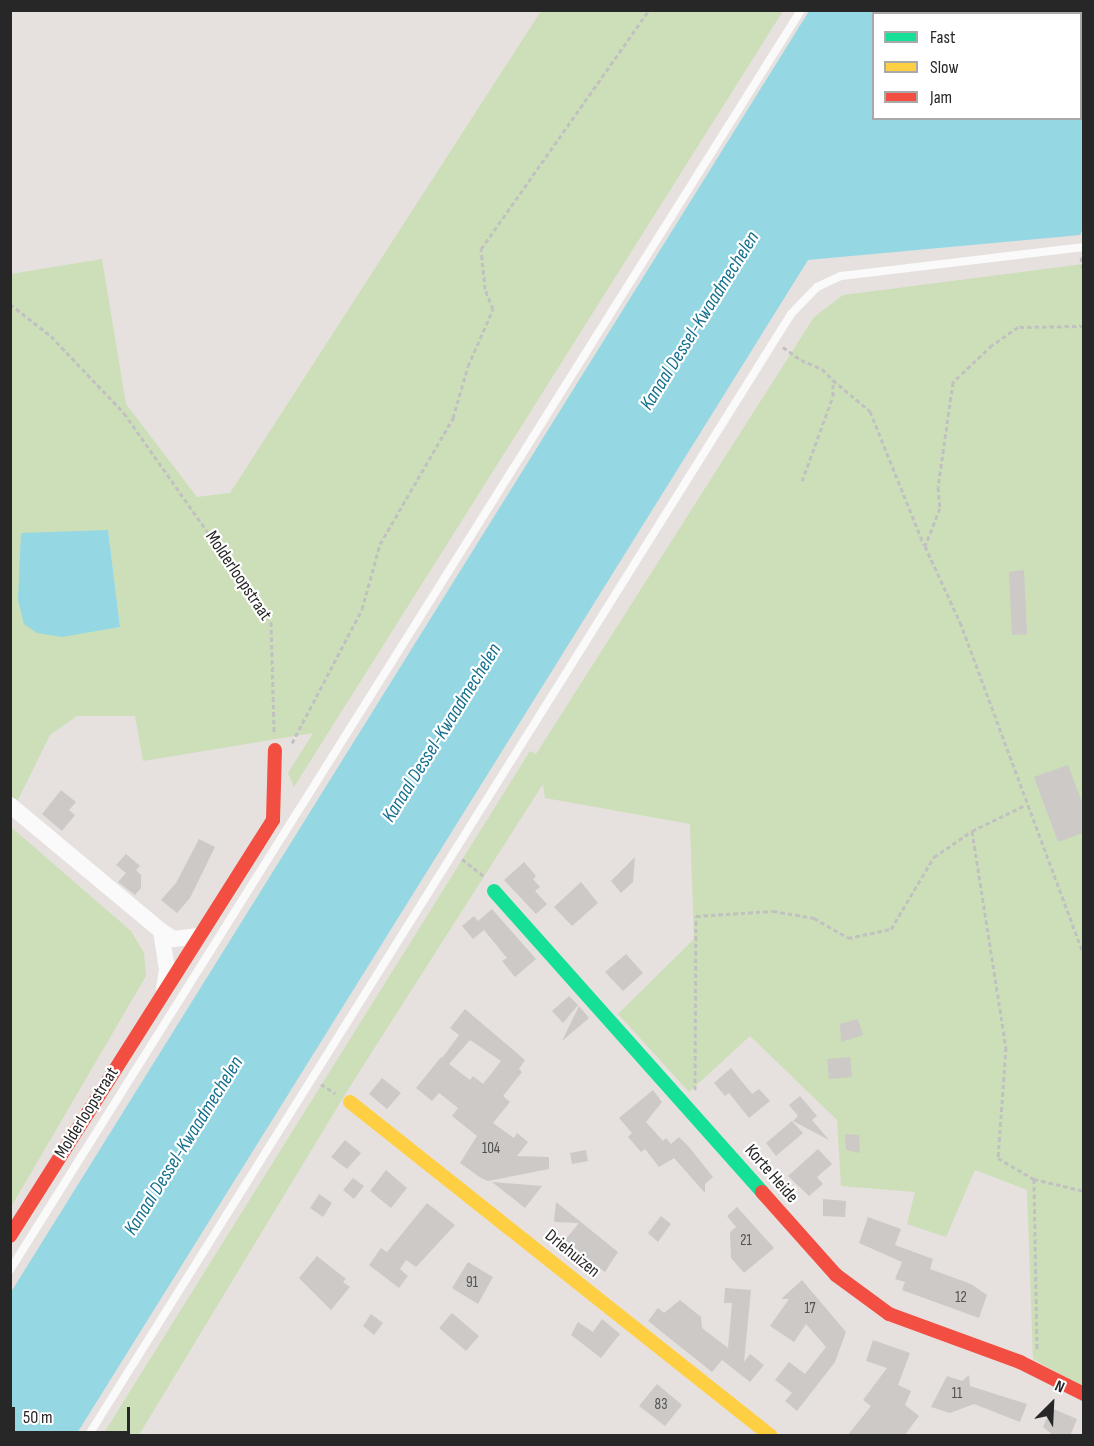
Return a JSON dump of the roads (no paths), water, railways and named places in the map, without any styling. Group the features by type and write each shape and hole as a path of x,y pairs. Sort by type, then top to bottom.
{"street":[{"name":"Molderloopstraat","path":"10,1236 273,820 275,750"},
{"path":"10,806 161,931 174,939 199,936"},
{"name":"Korte Heide","path":"494,891 836,1275 862,1297 889,1314 1038,1370 1083,1394"},
{"name":"Molderloopstraat","path":"161,931 167,970 164,991"},
{"name":"Driehuizen","path":"350,1102 771,1436"}],"lane":[{"path":"10,1270 801,10"},
{"path":"88,1436 773,339 805,297 841,276 1082,248"}],"water":[{"name":"Kanaal Dessel-Kwaadmechelen","path":"809,11 1083,11 1083,229 1080,235 808,260 76,1435 11,1435 11,1292"},
{"path":"108,530 120,627 62,637 37,633 24,624 18,600 21,533"}]}
